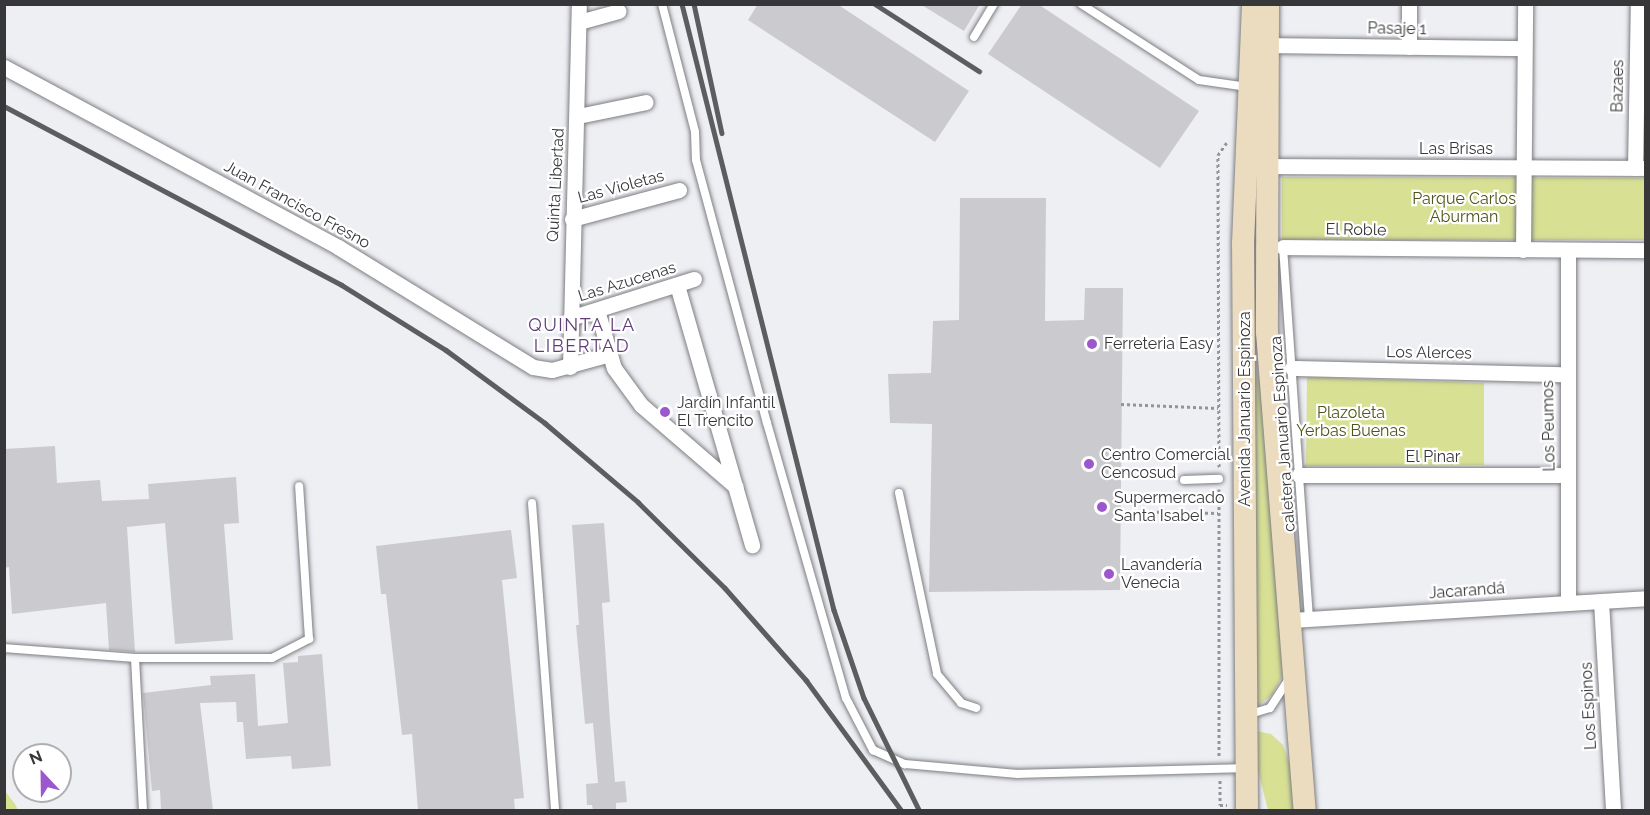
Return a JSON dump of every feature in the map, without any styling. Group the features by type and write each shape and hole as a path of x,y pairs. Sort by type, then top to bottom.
{"main road":[{"name":"Avenida Januario Espinoza","path":"1253,4 1247,87 1244,261 1246,716 1247,775 1259,810"},
{"name":"Avenida Januario Espinoza","path":"1268,4 1266,299 1300,619 1293,670 1305,810"},
{"path":"1247,775 1247,810"}],"street":[{"name":"Quinta Libertad","path":"570,367 579,4"},
{"path":"1409,4 1409,47"},
{"path":"1524,250 1525,4"},
{"name":"Bazaes","path":"1638,4 1640,168"},
{"path":"579,22 620,11"},
{"name":"Pasaje 1","path":"1269,45 1524,48"},
{"name":"Juan Francisco Fresno","path":"4,67 338,247 533,367 552,370 570,367 610,354"},
{"path":"578,116 646,102"},
{"name":"Las Brisas","path":"1267,166 1640,168"},
{"name":"Las Violetas","path":"572,219 679,190"},
{"name":"El Roble","path":"1283,248 1646,250"},
{"name":"Los Peumos","path":"1568,249 1566,374 1568,602"},
{"name":"Las Azucenas","path":"570,318 694,279"},
{"path":"677,285 752,545"},
{"path":"597,310 614,368 641,405 736,487"},
{"name":"Los Alerces","path":"1292,368 1566,374"},
{"name":"El Pinar","path":"1299,475 1568,475"},
{"name":"Jacarandá","path":"1300,619 1646,598"},
{"name":"Los Espinos","path":"1601,600 1613,810"}],"lane":[{"path":"662,4 695,132 696,160 767,423 846,698 873,750 905,764 1018,774 1247,775"},
{"path":"974,37 993,4"},
{"path":"1081,4 1199,81 1247,87"},
{"name":"caletera Januario Espinoza","path":"1283,248 1299,475 1300,619"},
{"path":"1244,261 1257,277 1266,299"},
{"path":"1184,480 1219,479"},
{"path":"4,648 135,658 272,658 309,639 299,486"},
{"path":"899,493 937,674 961,703 976,708"},
{"path":"532,503 555,810"},
{"path":"135,658 143,810"},
{"path":"1246,716 1270,708 1293,670"}],"path":[{"path":"1121,404 1218,408"},
{"path":"1121,511 1219,513"}],"green space":[{"name":"Parque Carlos Aburman","path":"1282,177 1645,178 1645,240 1282,240"},
{"path":"1253,363 1261,384 1285,671 1272,695 1256,707"},
{"name":"Plazoleta Yerbas Buenas","path":"1307,377 1484,383 1484,465 1306,466"},
{"path":"1256,731 1271,734 1283,745 1290,764 1296,810 1268,810 1256,763"},
{"path":"5,791 18,810 5,810"}],"building":[{"path":"758,4 837,4 969,91 935,142 748,20"},
{"path":"920,4 980,4 964,31"},
{"path":"1022,4 1038,4 1199,111 1160,168 988,54"},
{"path":"960,198 1046,198 1045,321 1084,320 1085,288 1123,288 1120,590 929,592 932,424 890,423 888,374 931,373 933,321 959,320"},
{"path":"55,446 57,483 100,480 102,501 149,499 148,484 236,477 239,523 224,524 233,640 175,644 165,523 127,527 135,652 109,650 106,603 12,614 9,567 4,568 4,449"},
{"path":"604,523 610,602 602,603 615,782 625,781 627,802 616,803 616,810 593,810 592,805 587,805 586,784 598,783 593,723 585,724 576,625 579,625 572,525"},
{"path":"511,530 517,578 502,580 524,798 514,799 515,810 418,810 412,734 402,735 386,594 381,594 376,546"},
{"path":"322,654 331,766 292,769 291,756 246,759 243,722 237,722 236,702 200,703 213,810 161,810 160,790 152,791 143,693 211,685 210,676 255,674 258,726 288,723 283,663 298,662 298,656"}],"railway":[{"path":"682,4 834,610 864,698 919,810"},
{"path":"694,4 722,133"},
{"path":"875,4 979,71"},
{"path":"4,106 342,285 446,350 545,423 638,502 725,588 806,680 901,810"}],"place":[{"name":"Ferreteria Easy","path":"1092,344"},
{"name":"Jardín Infantil El Trencito","path":"665,412"},
{"name":"Centro Comercial Cencosud","path":"1089,464"},
{"name":"Supermercado Santa Isabel","path":"1102,507"},
{"name":"Lavandería Venecia","path":"1109,574"}],"district":[{"name":"QUINTA LA LIBERTAD","path":"582,336"}]}
